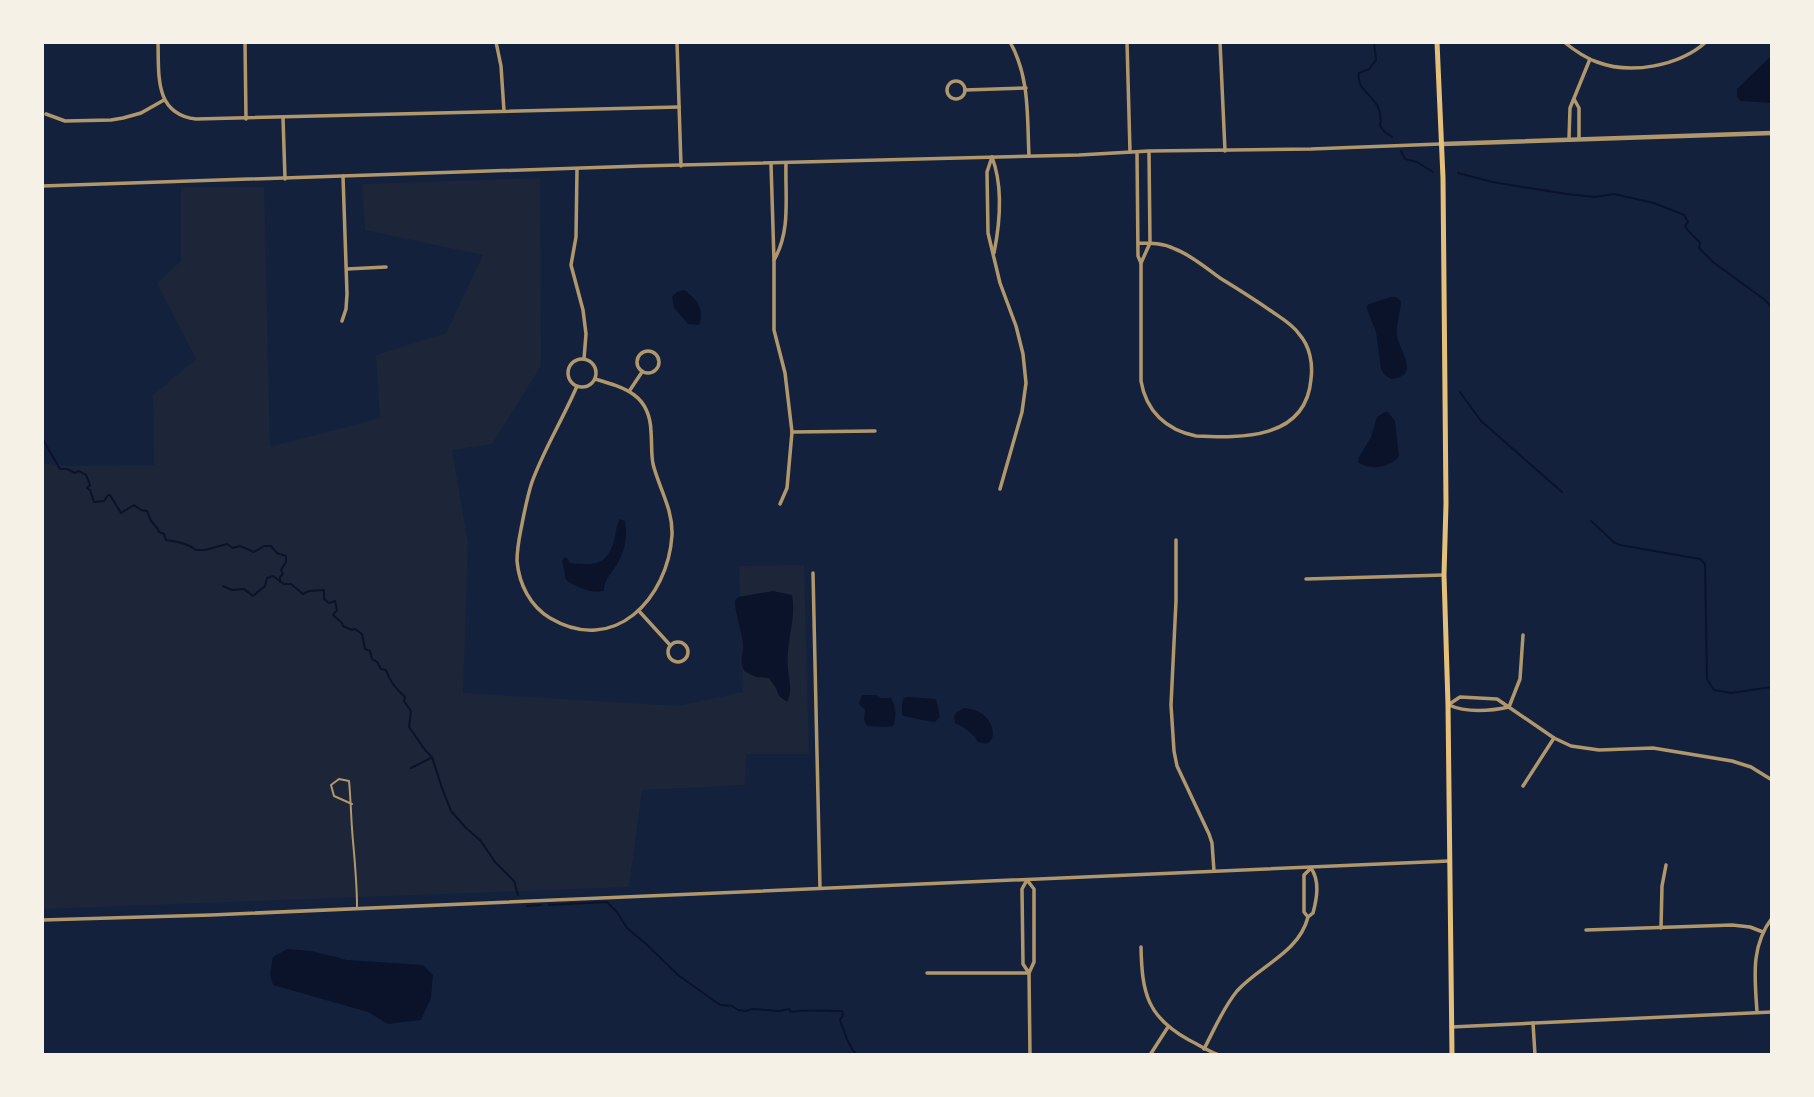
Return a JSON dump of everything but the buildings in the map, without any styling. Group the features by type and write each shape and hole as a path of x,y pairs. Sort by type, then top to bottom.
{"main road":[{"path":"1437,42 1443,144 1446,504 1444,575 1452,1055"}],"street":[{"path":"158,42 159,83 164,99 175,112 190,118 246,119 679,107"},
{"path":"244,42 246,119"},
{"path":"496,42 501,66 504,111"},
{"path":"677,42 681,166"},
{"path":"1010,42 1020,62 1026,89 1029,156"},
{"path":"1127,42 1130,152"},
{"path":"1220,42 1225,151"},
{"path":"1564,42 1590,59 1612,66 1657,66 1686,57 1706,42"},
{"path":"1569,139 1570,108 1590,59"},
{"path":"956,81 964,85 965,90 964,96 956,99 950,97 947,92 948,86 956,81"},
{"path":"965,90 1026,89"},
{"path":"46,114 65,121 123,118 141,113 164,99"},
{"path":"1574,99 1579,108 1579,139"},
{"path":"283,118 285,179"},
{"path":"42,186 1772,132"},
{"path":"1141,263 1150,243 1149,151"},
{"path":"1137,152 1138,256 1141,263 1141,381 1145,395 1156,414 1176,430 1196,436 1260,435 1291,420 1307,398 1311,383 1311,359 1300,334 1288,323 1178,250 1158,243 1138,243"},
{"path":"992,157 997,172 998,195 998,233 994,255"},
{"path":"992,157 987,172 988,233 1000,283 1016,326 1026,383 1023,412 1000,489"},
{"path":"774,260 786,230 786,163"},
{"path":"771,164 774,330 785,373 792,432 787,488 780,503"},
{"path":"577,169 576,237 571,265 583,310 586,334 584,359"},
{"path":"342,321 346,309 347,269 343,176"},
{"path":"1138,191 1150,190"},
{"path":"1138,217 1150,217"},
{"path":"347,269 386,267"},
{"path":"646,351 654,352 659,359 657,367 651,372 642,371 638,364 639,356 646,351"},
{"path":"584,359 596,368 596,379 588,386 578,386 572,383 568,373 573,362 584,359"},
{"path":"630,390 642,371"},
{"path":"578,386 532,483 518,547 519,576 528,597 540,612 570,627 586,631 602,630 639,611 648,601 660,584 669,559 672,533 669,507 651,452 650,419 643,404 630,390 596,379"},
{"path":"792,432 875,431"},
{"path":"1176,540 1171,705 1174,751 1177,766 1212,843 1214,871"},
{"path":"813,573 820,888"},
{"path":"1306,579 1444,575"},
{"path":"639,611 670,645"},
{"path":"1509,707 1520,679 1523,635"},
{"path":"678,642 685,645 688,653 685,660 677,663 670,659 667,652 670,645 678,642"},
{"path":"1448,705 1461,697 1497,699 1554,738 1571,746 1587,750 1653,748 1732,761 1751,767 1772,779"},
{"path":"1448,705 1461,709 1496,710 1509,707"},
{"path":"1523,786 1554,738"},
{"path":"42,920 199,916 1449,861"},
{"path":"1661,928 1663,874 1666,865"},
{"path":"1205,1049 1237,992 1287,950 1306,925 1316,903 1317,876 1311,868"},
{"path":"1308,917 1304,912 1304,875 1311,868"},
{"path":"1027,880 1034,889 1034,962 1029,973 1030,1055"},
{"path":"1027,880 1022,889 1023,964 1029,973"},
{"path":"1757,1012 1755,960 1763,932 1772,918"},
{"path":"1587,930 1732,925 1751,927 1763,932"},
{"path":"1141,947 1142,976 1153,1008 1168,1027 1219,1055"},
{"path":"927,973 1029,973"},
{"path":"1451,1027 1772,1012"},
{"path":"1533,1023 1535,1055"},
{"path":"1150,1055 1168,1027"}],"lane":[{"path":"352,804 334,796 331,785 339,779 349,781 352,804 352,839 357,880 357,908"}],"shaded area":[{"path":"1772,55 1772,103 1740,101 1737,89"},
{"path":"540,178 541,366 492,444 452,450 468,543 463,693 678,706 743,692 739,566 804,565 809,754 746,754 745,785 642,790 629,887 42,909 42,463 65,466 154,465 153,395 196,359 157,283 181,261 181,187 264,187 270,447 380,418 376,355 446,333 483,255 365,230 362,184"},
{"path":"684,290 699,305 699,325 688,324 674,308 672,297"},
{"path":"1391,297 1401,301 1397,335 1407,368 1400,377 1391,379 1381,369 1376,332 1366,307"},
{"path":"1385,412 1395,421 1399,456 1385,466 1368,467 1358,462 1358,459 1371,437 1377,417"},
{"path":"620,519 625,521 624,550 606,581 604,591 594,592 566,580 562,561 564,557 570,563 578,564 592,564 603,560 611,549"},
{"path":"773,591 792,595 793,613 788,650 790,690 787,702 779,696 769,678 756,677 744,671 742,662 743,642 735,601 738,597"},
{"path":"863,695 891,698 895,712 893,726 867,726 864,720 865,710 859,704"},
{"path":"908,697 936,699 940,717 935,722 902,715 902,702"},
{"path":"964,708 984,715 989,722 993,735 987,743 979,743 970,732 955,723 954,716"},
{"path":"287,949 312,951 347,960 423,965 433,975 431,998 421,1020 388,1024 368,1012 273,985 270,974 273,957"}],"waterway":[{"path":"1374,42 1376,60 1369,69 1359,73 1359,80 1378,108 1380,126 1392,137"},
{"path":"1401,151 1405,159 1417,162 1433,172"},
{"path":"1458,173 1492,182 1567,194 1595,197 1614,194 1654,203 1684,215 1688,222 1685,226 1700,243 1699,248 1772,308"},
{"path":"1460,392 1481,421 1562,492"},
{"path":"42,438 60,469 75,473 79,471 86,475 90,485 87,488 94,502 104,501 110,495 121,513 134,505 147,511 151,521 159,532 164,534 166,540 186,544 196,550 227,544 233,548 240,546 254,552 264,546 271,546 277,553 286,556 280,582"},
{"path":"1591,521 1620,545 1700,559 1705,564 1707,679 1714,690 1731,693 1772,687"},
{"path":"223,586 232,590 244,589 253,596 265,586 267,578 273,576 284,584 291,584 303,594 324,590 324,599 329,603 335,601 337,610 333,615 343,626 362,634 365,649 370,651 372,659 381,669 386,670 405,697 404,701 411,711 409,727 432,757 451,811 481,841 495,862 514,881 518,895"},
{"path":"411,768 431,758"},
{"path":"549,905 607,902 627,928 678,975 720,1005 746,1011 842,1011 840,1020 857,1055"},
{"path":"527,906 541,905"}]}
